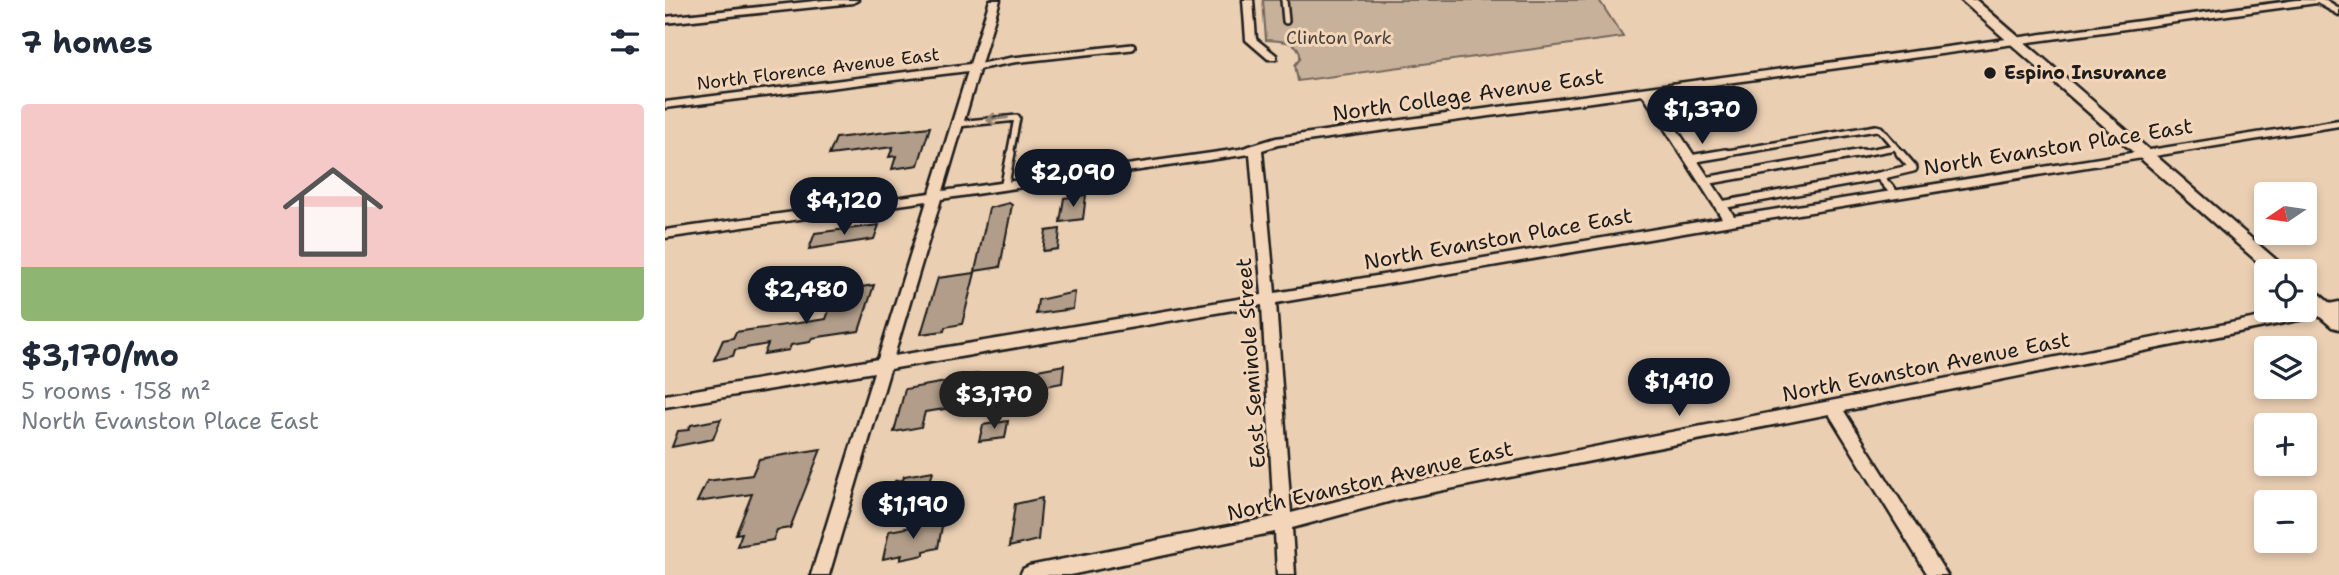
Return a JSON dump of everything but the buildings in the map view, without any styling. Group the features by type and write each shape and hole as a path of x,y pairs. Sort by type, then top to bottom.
{"main road":[{"path":"1968,0 2266,259"},
{"path":"2317,301 2334,313"}],"street":[{"path":"665,20 853,0"},
{"path":"820,575 995,0"},
{"path":"1248,0 1251,40 1272,57"},
{"path":"2319,0 2339,12"},
{"name":"North College Avenue East","path":"665,234 1005,184 1241,153 1276,142 2319,0"},
{"name":"North Florence Avenue East","path":"665,105 976,67"},
{"path":"1644,90 1731,221"},
{"name":"North Evanston Place East","path":"665,401 1731,221 2339,123"},
{"name":"East Seminole Street","path":"1255,148 1269,299 1286,575"},
{"name":"North Evanston Avenue East","path":"1029,575 1282,523 1399,492 2334,313"},
{"path":"1833,407 1938,575"}],"lane":[{"path":"1284,0 1286,21"},
{"path":"976,67 1013,60 1132,47"},
{"path":"958,124 1017,118 1005,184"},
{"path":"1690,159 1876,128 1880,129 1913,168 1721,205"},
{"path":"1705,181 1895,147"},
{"path":"1879,176 1895,194"}],"green space":[{"name":"Clinton Park","path":"1263,0 1599,0 1623,37 1298,81 1295,65 1300,59 1298,48 1289,43 1266,40"}],"place":[{"name":"Espino Insurance","path":"1990,73"}]}
